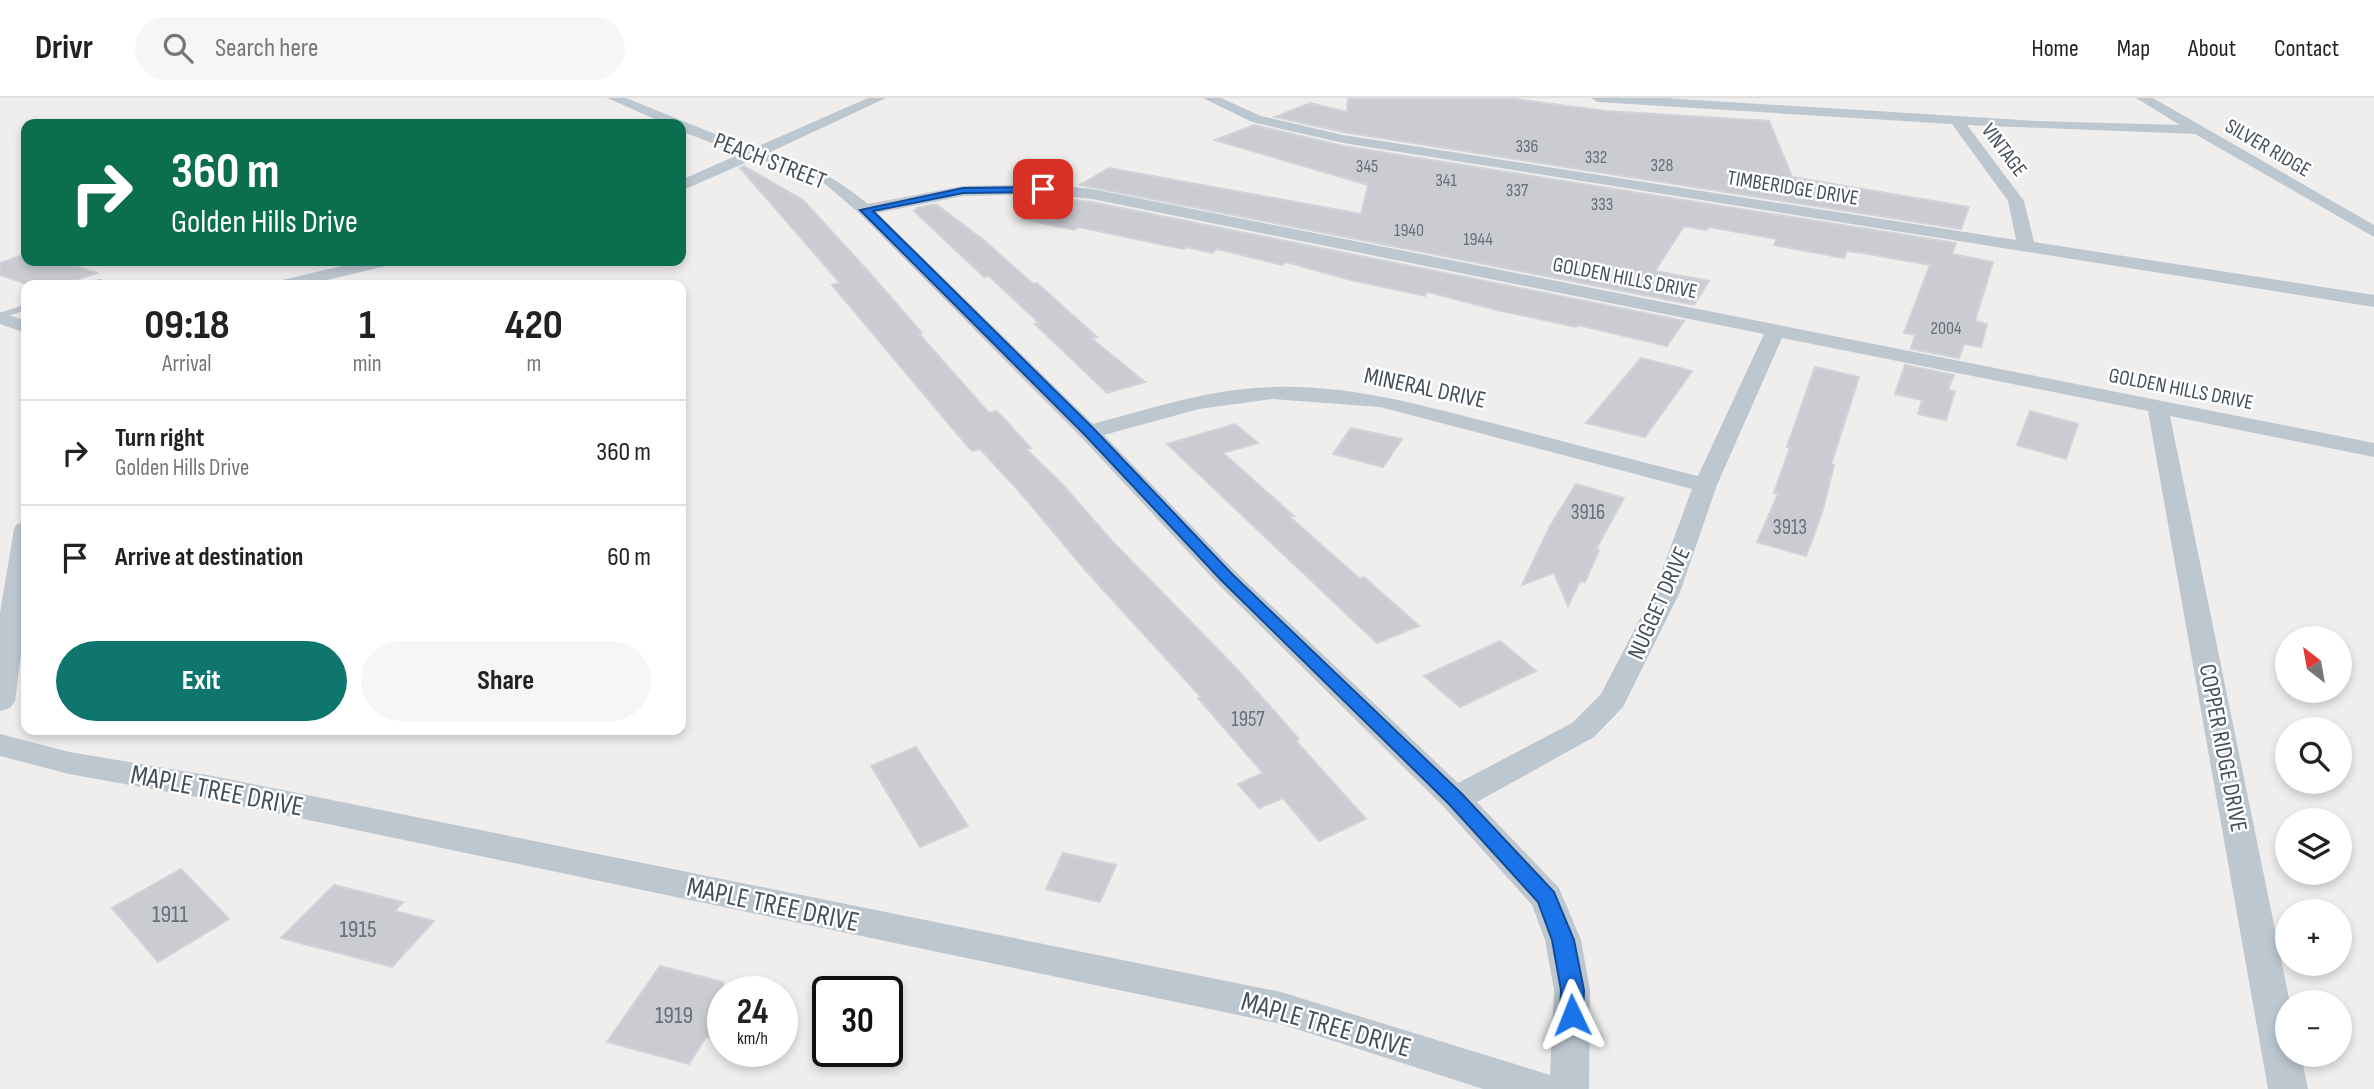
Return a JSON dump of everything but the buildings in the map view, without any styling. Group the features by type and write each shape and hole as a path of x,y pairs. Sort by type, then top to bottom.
{"street":[{"name":"PEACH STREET","path":"614,98 665,119"},
{"path":"686,184 879,98"},
{"name":"TIMBERIDGE DRIVE","path":"1210,98 1256,119 1332,137 2374,301"},
{"path":"1598,98 1956,121 2194,130"},
{"name":"SILVER RIDGE","path":"2143,98 2374,232"},
{"name":"VINTAGE","path":"1956,121 2016,201 2026,246"},
{"name":"PEACH STREET","path":"686,128 755,155 805,169 830,181 865,210 1089,432 1226,577 1455,799 1547,898 1563,940 1573,990 1569,1089"},
{"name":"GOLDEN HILLS DRIVE","path":"865,210 963,191 1019,188 1071,191 2374,450"},
{"path":"305,280 363,266"},
{"path":"0,317 21,325"},
{"name":"NUGGET DRIVE","path":"1455,799 1583,730 1613,700 1667,592 1705,485 1775,331"},
{"name":"MINERAL DRIVE","path":"1089,432 1237,396 1297,394 1338,397 1381,401 1705,485"},
{"name":"COPPER RIDGE DRIVE","path":"2158,408 2288,1089"},
{"path":"0,701 21,562"},
{"name":"MAPLE TREE DRIVE","path":"0,745 69,763 213,788 1281,1008 1539,1089"}],"lane":[{"path":"0,317 21,309"}],"route":[{"path":"1043,189 995,188 963,191 865,210 1089,432 1226,577 1455,799 1547,898 1563,940 1573,990 1572,1015"}]}
